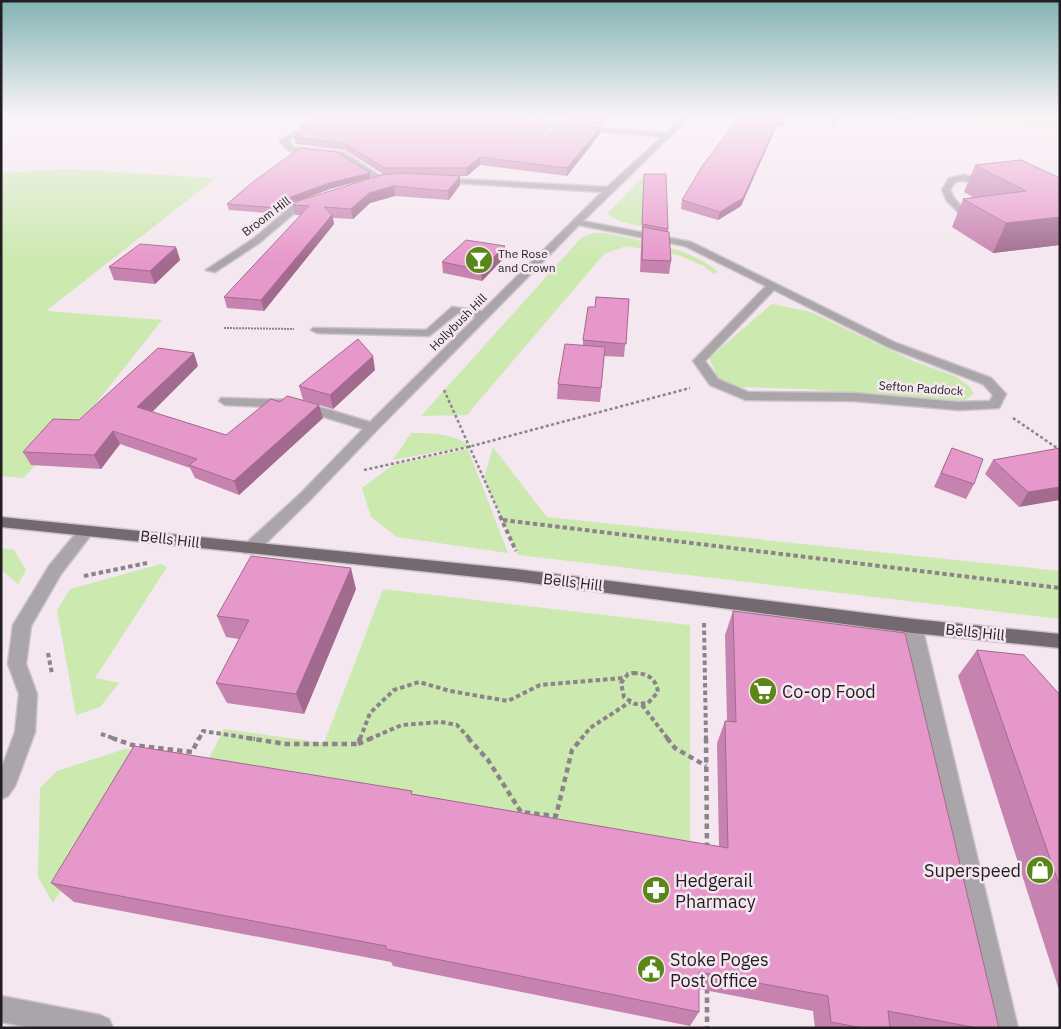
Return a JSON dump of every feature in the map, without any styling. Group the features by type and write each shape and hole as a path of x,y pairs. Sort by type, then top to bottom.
{"main road":[{"name":"Bells Hill","path":"1,522 515,575 913,626 1060,641"}],"street":[{"path":"358,164 386,180 372,183"},
{"name":"Hollybush Hill","path":"250,549 306,496 372,427 636,164"},
{"path":"966,217 950,199 946,190 952,180 963,177 1001,182"},
{"path":"434,180 608,190"},
{"name":"Broom Hill","path":"211,270 256,240 296,207 319,198"},
{"name":"Sefton Paddock","path":"578,222 688,244 892,345 987,380 1000,394 994,405 959,406 854,396 746,396 714,382"},
{"path":"714,382 700,361 773,285"},
{"path":"317,330 429,334 456,309 484,315"},
{"path":"225,401 296,404 372,427"},
{"path":"1,789 8,779 25,732 28,694 17,664 22,625 56,570 86,531"},
{"path":"913,626 1005,1028"},
{"path":"1,1009 100,1028"}],"path":[{"path":"224,328 317,330"},
{"path":"434,367 519,558"},
{"path":"326,474 376,469 468,447 714,382"},
{"path":"994,405 1060,450"},
{"path":"503,520 1060,588"},
{"path":"76,577 155,562"},
{"path":"704,619 707,855"},
{"path":"48,650 53,678"},
{"path":"639,673 655,681 658,692 654,701 642,705 630,702 621,694 623,678 628,674 639,673"},
{"path":"358,744 370,713 394,690 419,682 450,691 508,701 540,685 623,678"},
{"path":"101,734 132,745 192,752 203,731 286,744 358,744 402,725 441,722 457,724 488,760 521,812 556,816 572,750 590,728 630,702"},
{"path":"642,705 675,748 706,766"},
{"path":"707,980 707,1028"}],"green space":[{"path":"67,169 216,178 46,311 162,320 94,406 23,478 1,476 1,173"},
{"path":"641,179 666,182 654,229 622,222 607,214"},
{"path":"594,233 606,233 665,246 693,256 718,272 714,274 704,266 678,255 626,246 604,254 467,415 421,416 582,237"},
{"path":"772,304 811,312 913,361 955,376 969,386 974,394 964,401 803,389 741,387 720,382 709,358"},
{"path":"411,433 449,436 470,446 393,460"},
{"path":"493,447 547,517 1060,571 1060,619 518,555 484,478"},
{"path":"468,449 508,553 397,537 371,517 362,488 393,465"},
{"path":"1,548 14,550 26,570 18,584 1,570"},
{"path":"161,564 167,567 95,678 119,683 100,707 76,715 57,610 70,589"},
{"path":"383,589 690,625 690,852 199,778 224,729 324,743"},
{"path":"125,749 148,751 53,903 38,877 40,788 57,771"}],"building":[{"path":"278,164 356,164 370,173 329,183 291,197 278,208 227,204"},
{"path":"378,164 472,164 467,168 384,168"},
{"path":"536,164 570,164 567,168"},
{"path":"758,164 743,198 720,212 682,200 703,165"},
{"path":"1030,164 1060,178 1060,217 1006,223 963,199 1026,191 975,165"},
{"path":"403,173 460,176 448,191 394,186 369,193 351,209 324,207 332,215 261,300 224,297 309,206 293,205 298,201 381,175"},
{"path":"644,174 666,174 668,229 642,224"},
{"path":"643,227 669,232 671,261 642,260"},
{"path":"466,240 505,246 481,270 442,262"},
{"path":"140,244 176,247 150,271 109,267"},
{"path":"596,297 629,299 626,344 583,340 588,307 595,307"},
{"path":"358,339 373,356 330,395 299,386"},
{"path":"565,344 605,347 601,388 558,384"},
{"path":"158,348 194,353 137,407 226,435 271,399 280,402 287,396 319,405 234,481 189,465 197,459 113,431 94,455 23,452 53,419 79,420"},
{"path":"952,448 983,459 974,484 941,473"},
{"path":"1060,448 1060,487 1028,492 993,460"},
{"path":"251,556 351,568 296,694 216,683 249,620 217,616"},
{"path":"733,611 905,633 999,1028 977,1028 888,1011 890,1028 863,1028 831,1022 828,996 699,972 699,1012 386,949 386,946 51,883 134,746 412,791 411,794 728,848 725,721 736,722"},
{"path":"977,650 1024,655 1060,695 1060,887"}],"place":[{"name":"The Rose and Crown","path":"479,260"},
{"name":"Co-op Food","path":"763,691"},
{"name":"Superspeed","path":"1040,870"},
{"name":"Hedgerail Pharmacy","path":"656,890"},
{"name":"Stoke Poges Post Office","path":"651,969"}]}
